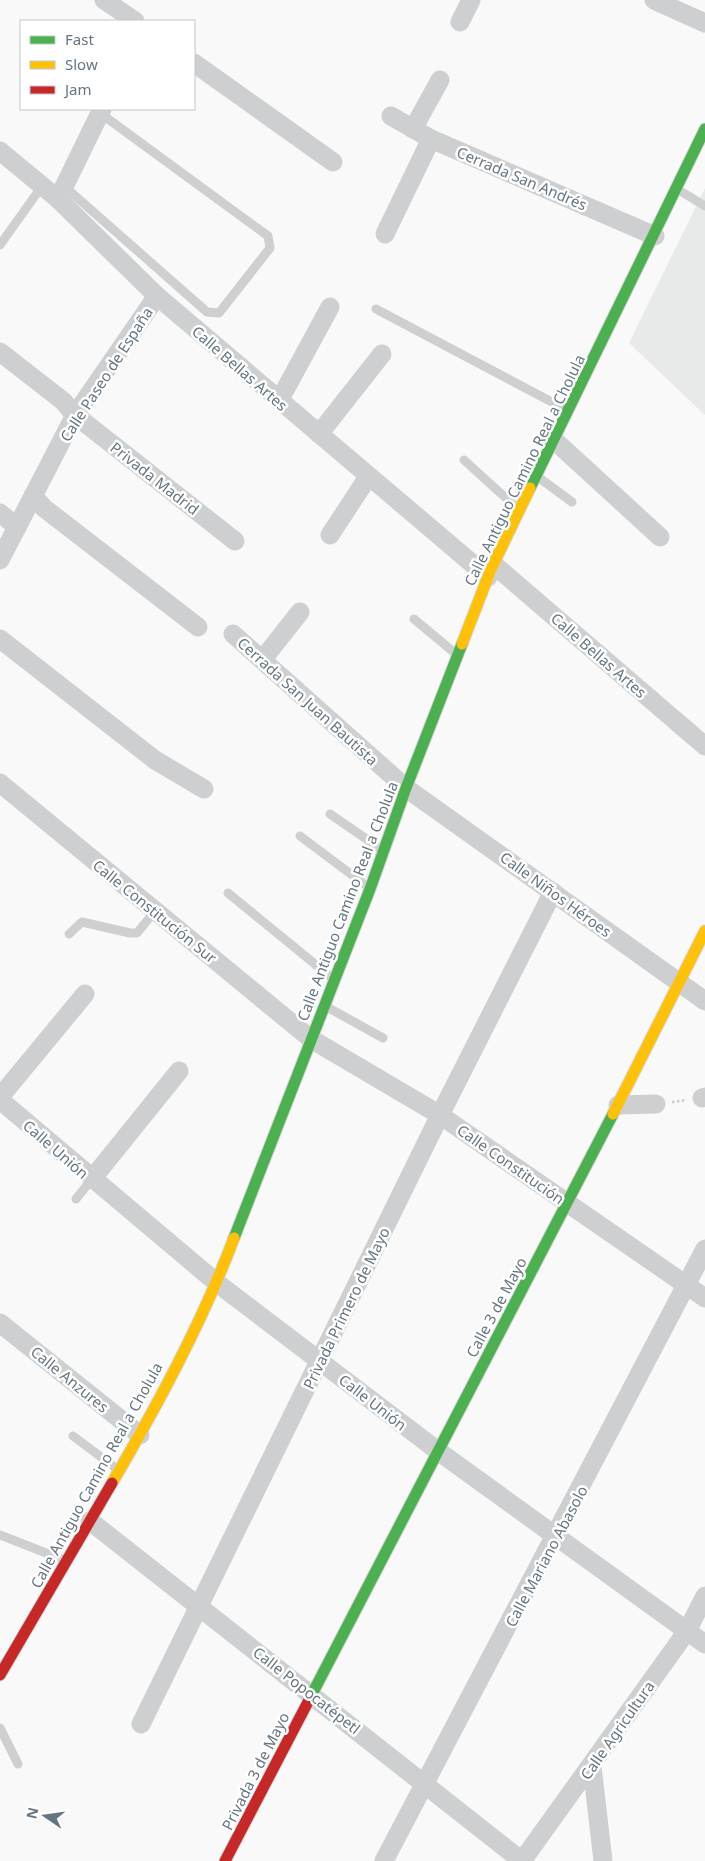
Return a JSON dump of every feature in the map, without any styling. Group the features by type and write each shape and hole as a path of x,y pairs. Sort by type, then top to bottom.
{"main road":[{"name":"Calle Antiguo Camino Real a Cholula","path":"0,1675 140,1435 217,1283 310,1039 370,889 406,788 490,570 677,188 695,159 705,130"},
{"name":"Calle 3 de Mayo","path":"311,1695 568,1203 705,931"},
{"name":"Privada 3 de Mayo","path":"226,1861 311,1695"}],"street":[{"path":"104,0 134,20"},
{"path":"460,22 471,0"},
{"path":"654,0 705,23"},
{"path":"195,64 333,162"},
{"path":"414,129 440,80"},
{"path":"61,193 101,111"},
{"name":"Cerrada San Andrés","path":"391,116 431,139 655,236"},
{"path":"385,234 431,139"},
{"name":"Calle Bellas Artes","path":"2,156 42,186 61,193 157,296 368,477 490,570 705,746"},
{"name":"Calle Paseo de España","path":"0,560 75,415 157,296"},
{"path":"279,401 330,306"},
{"name":"Privada Madrid","path":"0,352 63,401 75,415 235,541"},
{"path":"318,434 382,354"},
{"path":"554,440 660,537"},
{"path":"330,535 368,477"},
{"path":"33,496 44,508 198,627"},
{"path":"0,514 17,527"},
{"path":"263,659 300,612"},
{"name":"Cerrada San Juan Bautista","path":"233,634 406,788"},
{"path":"0,639 155,760 204,789"},
{"name":"Calle Constitución Sur","path":"0,783 310,1039"},
{"name":"Calle Niños Héroes","path":"406,788 705,1001"},
{"name":"Privada Primero de Mayo","path":"141,1724 440,1115 553,892"},
{"path":"0,1099 85,994"},
{"name":"Calle Constitución","path":"310,1039 440,1115 705,1298"},
{"path":"92,1179 179,1071"},
{"name":"Calle Unión","path":"0,1099 92,1179 217,1283 438,1452 705,1644"},
{"path":"618,1105 656,1104"},
{"name":"Calle Mariano Abasolo","path":"384,1861 427,1783 705,1249"},
{"name":"Calle Anzures","path":"0,1322 140,1435"},
{"name":"Calle Popocatépetl","path":"90,1521 200,1605 311,1695 427,1783 522,1861"},
{"name":"Calle Agricultura","path":"522,1861 592,1766 687,1631 705,1596"},
{"path":"592,1766 603,1861"}],"lane":[{"path":"61,193 207,312 213,314 220,313 270,248 268,236 101,111"},
{"path":"0,245 42,186"},
{"path":"677,188 705,206"},
{"path":"376,309 568,411"},
{"path":"464,460 519,511"},
{"path":"536,476 572,502"},
{"path":"414,619 457,655"},
{"path":"330,814 384,851"},
{"path":"300,836 370,889"},
{"path":"228,893 334,979"},
{"path":"69,934 82,922 137,933 155,911"},
{"path":"324,1005 384,1038"},
{"path":"76,1199 92,1179"},
{"path":"73,1436 119,1471"},
{"path":"0,1535 66,1561"},
{"path":"0,1728 18,1764"}],"path":[{"path":"656,1104 703,1098"}],"shaded area":[{"path":"705,188 705,415 629,343"}],"traffic: fast":[{"path":"530,488 705,129"},
{"path":"234,1238 370,889 406,788 462,644"},
{"path":"309,1700 613,1114"}],"traffic: slow":[{"path":"462,644 491,569 530,488"},
{"path":"613,1114 705,931"},
{"path":"112,1483 178,1363 208,1301 234,1238"}],"traffic: jam":[{"path":"0,1675 112,1483"},
{"path":"225,1861 309,1700"}]}
